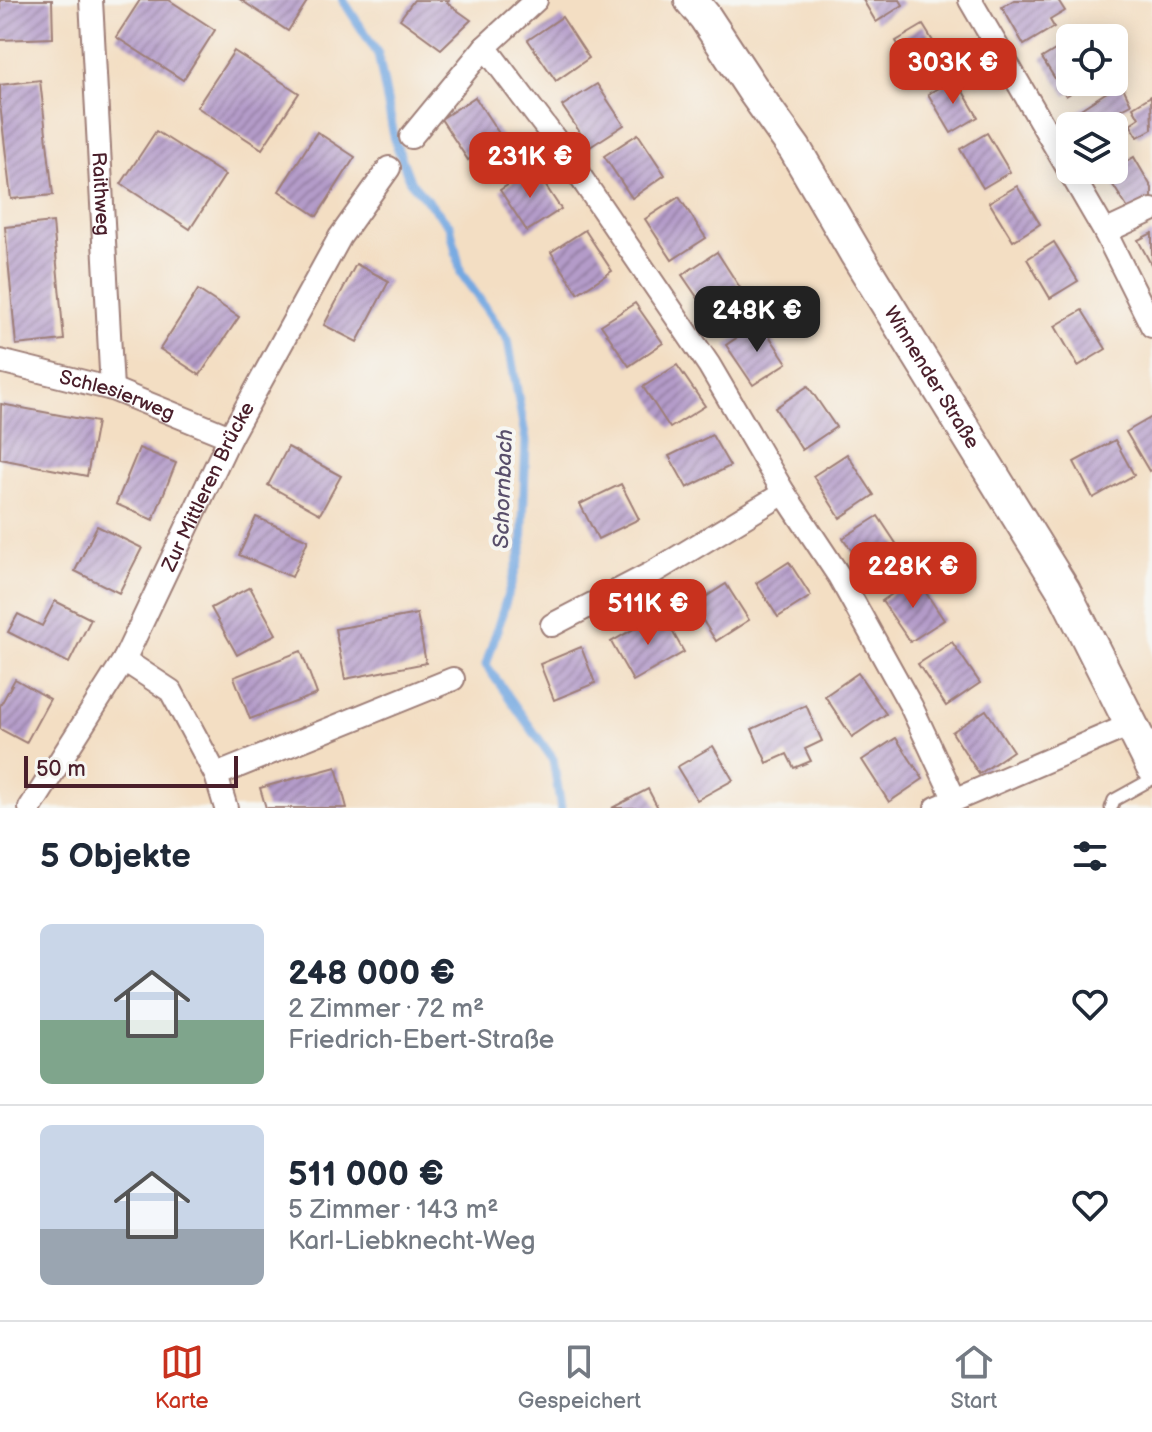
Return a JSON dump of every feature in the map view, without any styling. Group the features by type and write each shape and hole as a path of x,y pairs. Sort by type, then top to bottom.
{"street":[{"name":"Raithweg","path":"91,0 112,389"},
{"path":"411,137 485,47 536,0"},
{"name":"Winnender Straße","path":"691,0 795,149 1064,591 1152,766"},
{"path":"970,0 1105,232 1152,326"},
{"path":"485,47 554,138 709,365 784,493 839,576 911,706 946,804 1130,725"},
{"name":"Zur Mittleren Brücke","path":"30,808 124,660 230,437 340,237 389,168"},
{"path":"1105,232 1152,210"},
{"name":"Schlesierweg","path":"0,361 112,389 230,437"},
{"path":"552,625 652,573 784,493"},
{"path":"124,660 171,691 216,775 226,808"},
{"path":"216,775 453,679"}],"lane":[{"path":"1111,808 1114,800 1152,779"}],"building":[{"path":"0,0 52,0 53,38 0,40"},
{"path":"140,0 169,0 215,30 183,80 116,37"},
{"path":"241,0 308,0 288,31"},
{"path":"414,0 449,0 447,3 471,20 441,49 400,19"},
{"path":"863,0 900,0 903,5 876,22"},
{"path":"1014,0 1058,0 1065,11 1050,20 1054,27 1024,45 1002,7"},
{"path":"562,17 589,58 556,81 528,40"},
{"path":"923,25 947,64 919,81 896,41"},
{"path":"1056,50 1056,80 1042,58"},
{"path":"234,51 299,93 262,149 197,107"},
{"path":"955,78 978,117 951,133 928,94"},
{"path":"40,80 53,195 11,199 0,85"},
{"path":"597,84 624,125 590,147 562,106"},
{"path":"1101,96 1127,96 1131,104 1116,112 1076,112"},
{"path":"1151,96 1152,129 1138,137 1130,124 1139,118 1133,107"},
{"path":"475,97 502,138 468,160 441,119"},
{"path":"156,131 225,175 190,229 121,184"},
{"path":"317,132 355,157 317,216 279,191"},
{"path":"987,133 1010,172 983,188 960,149"},
{"path":"638,134 665,175 632,198 604,156"},
{"path":"1134,157 1152,188 1152,199 1130,212 1112,184 1128,184 1128,161"},
{"path":"534,168 561,209 527,231 500,190"},
{"path":"1017,186 1040,224 1013,241 989,202"},
{"path":"679,197 706,238 672,260 645,219"},
{"path":"53,222 64,340 16,345 5,227"},
{"path":"585,230 612,271 578,293 551,252"},
{"path":"1152,233 1152,266 1138,240"},
{"path":"1054,242 1078,281 1050,298 1027,259"},
{"path":"717,252 744,294 710,316 682,275"},
{"path":"356,264 389,281 357,342 324,325"},
{"path":"198,290 239,317 200,375 160,349"},
{"path":"635,303 663,343 629,366 601,325"},
{"path":"1082,310 1106,349 1078,366 1055,326"},
{"path":"760,322 787,363 753,385 726,345"},
{"path":"677,365 705,406 670,428 643,387"},
{"path":"808,386 836,427 802,450 775,408"},
{"path":"1,404 97,422 87,476 0,459"},
{"path":"1152,417 1152,469 1149,471 1126,432"},
{"path":"712,435 730,466 687,488 669,456"},
{"path":"1115,440 1134,475 1093,498 1074,462"},
{"path":"288,447 341,476 320,514 268,485"},
{"path":"139,448 176,463 153,520 116,504"},
{"path":"847,454 874,495 840,518 813,476"},
{"path":"621,484 639,519 598,539 580,504"},
{"path":"878,516 905,557 871,579 843,538"},
{"path":"256,517 308,540 292,577 239,555"},
{"path":"97,526 142,548 119,593 75,571"},
{"path":"789,562 811,596 778,617 756,583"},
{"path":"916,578 944,620 910,642 882,601"},
{"path":"726,584 749,620 716,641 693,605"},
{"path":"250,587 276,634 237,655 211,608"},
{"path":"55,601 91,619 69,663 8,632 18,614 42,626"},
{"path":"662,613 684,652 633,681 611,642"},
{"path":"417,614 426,663 345,679 335,629"},
{"path":"952,642 980,683 946,706 918,664"},
{"path":"581,647 595,683 554,700 540,664"},
{"path":"301,651 317,694 250,719 234,677"},
{"path":"858,673 886,714 852,737 825,696"},
{"path":"15,679 50,699 26,743 0,729 0,706"},
{"path":"806,705 822,741 805,749 811,761 794,768 787,754 767,763 752,729"},
{"path":"986,710 1013,751 979,774 952,732"},
{"path":"896,738 923,779 889,802 862,760"},
{"path":"713,746 733,780 697,800 677,767"},
{"path":"336,767 347,808 266,808 260,788"},
{"path":"648,789 658,808 612,808"}],"waterway":[{"name":"Schornbach","path":"343,0 378,54 395,141 410,181 450,226 461,273 508,340 526,441 522,549 486,665 553,759 561,808"}]}
